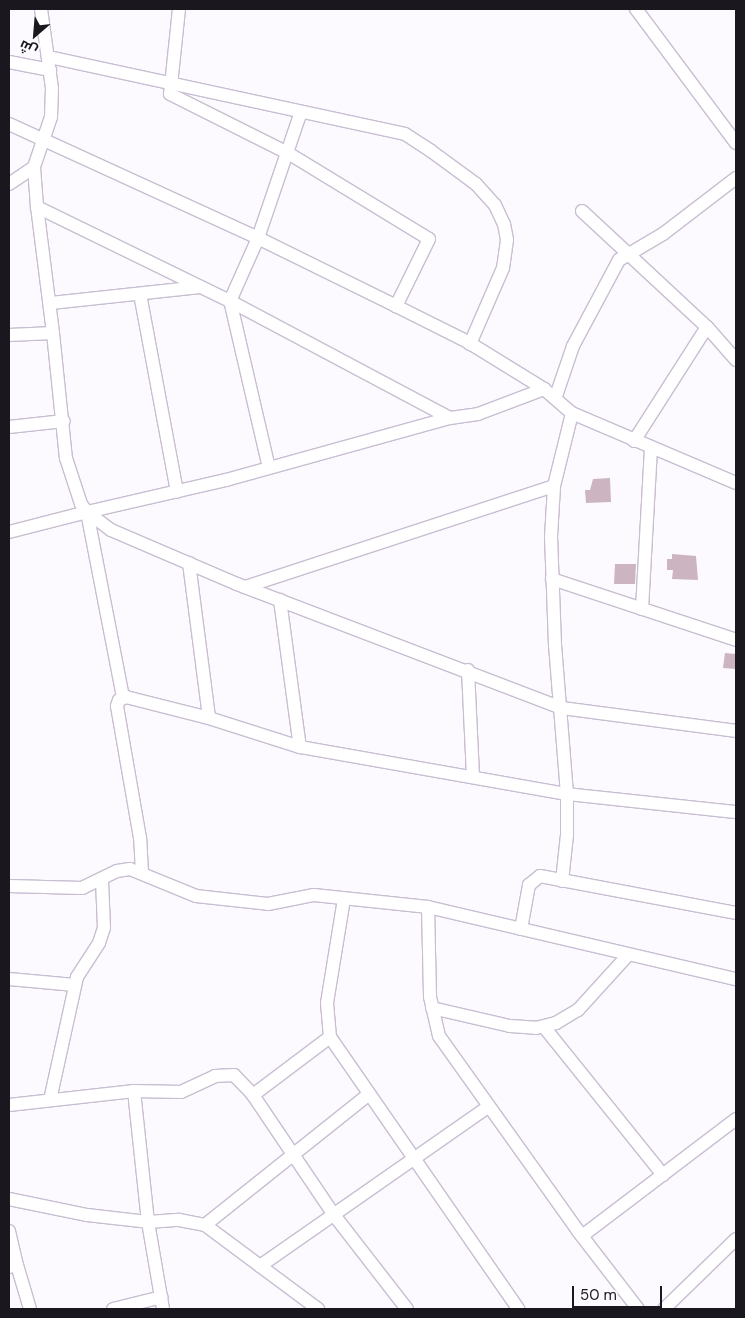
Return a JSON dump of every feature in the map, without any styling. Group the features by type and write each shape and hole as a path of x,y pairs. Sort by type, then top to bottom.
{"street":[{"path":"41,9 49,63 51,117 42,137 34,167 64,420 66,458 81,504 87,512 112,530 245,587 468,670 562,708 736,731"},
{"path":"179,9 170,94 288,153 429,239 396,306"},
{"path":"636,9 736,143"},
{"path":"9,62 49,63 172,84 405,134 476,184 495,205 507,240 504,268 470,344"},
{"path":"269,468 230,301 258,238 301,112"},
{"path":"9,124 42,137 96,166 258,238 396,306 470,344 556,396 572,413 736,483"},
{"path":"9,185 34,167"},
{"path":"556,396 573,346 619,260 657,238 736,178"},
{"path":"38,207 230,301 450,418"},
{"path":"582,211 626,255 707,327 736,360"},
{"path":"51,303 200,286"},
{"path":"140,294 177,492"},
{"path":"634,441 707,327"},
{"path":"9,335 53,333"},
{"path":"9,532 177,492 450,418 501,407 544,389"},
{"path":"562,880 567,835 567,794 552,580 554,486 572,413"},
{"path":"9,427 64,420"},
{"path":"642,609 651,448"},
{"path":"245,587 554,486"},
{"path":"87,512 123,698 117,706 140,838 142,873"},
{"path":"189,563 209,718"},
{"path":"552,580 736,640 736,630"},
{"path":"280,600 300,747"},
{"path":"468,670 473,777"},
{"path":"123,698 209,718 300,747 567,794 736,812"},
{"path":"9,886 82,888 102,880 117,871 142,873 196,896 268,904 301,895 428,907 736,979"},
{"path":"521,929 531,881 540,876 736,913"},
{"path":"50,1100 75,985 104,928 102,880"},
{"path":"344,900 327,1003 330,1038 518,1309"},
{"path":"428,907 428,961 432,1008 439,1036 582,1236 638,1309"},
{"path":"432,1008 510,1026 544,1027 578,1010 628,955"},
{"path":"9,979 75,985"},
{"path":"544,1027 663,1175"},
{"path":"253,1095 330,1038"},
{"path":"9,1105 105,1096 134,1091 181,1092 227,1073 239,1078 253,1095 291,1155 334,1215 407,1309"},
{"path":"113,1309 162,1303 148,1222 134,1091"},
{"path":"205,1226 368,1095"},
{"path":"260,1266 489,1106"},
{"path":"582,1236 736,1119"},
{"path":"9,1199 79,1214 148,1222 179,1220 205,1226 318,1309"},
{"path":"9,1231 13,1266 30,1309"},
{"path":"664,1309 735,1243"}],"building":[{"path":"610,478 611,502 586,503 585,490 590,490 593,479"},
{"path":"672,554 696,556 698,580 672,579 673,570 667,570 667,559 672,559"},
{"path":"615,564 636,564 635,584 614,584"},
{"path":"725,653 736,654 736,669 723,668"}]}
